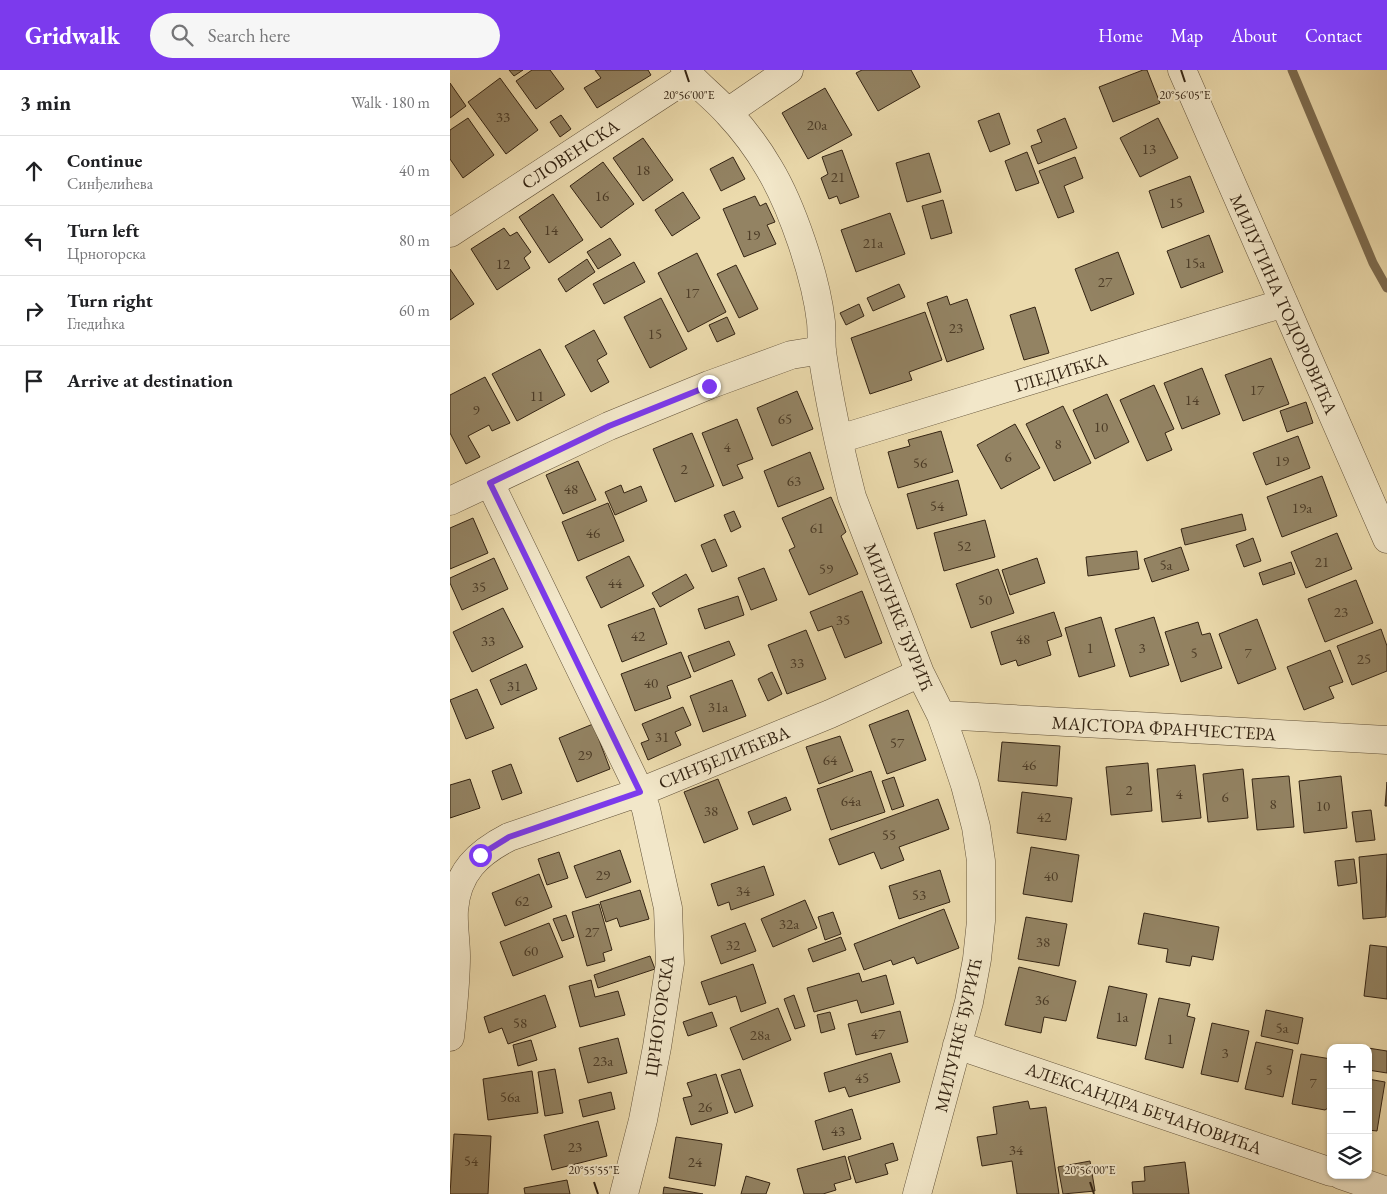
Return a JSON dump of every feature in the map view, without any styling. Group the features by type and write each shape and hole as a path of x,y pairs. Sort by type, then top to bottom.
{"street":[{"path":"728,112 789,70"},
{"name":"МИЛУТИНА ТОДОРОВИЋА","path":"1182,70 1387,539"},
{"name":"МИЛУНКЕ ЂУРИЋ","path":"688,73 728,112 768,166 778,184 799,236 809,265 819,312 822,350 852,497 920,673 941,715 965,785 976,827 980,861 981,921 977,959 969,1002 917,1194"},
{"name":"СЛОВЕНСКА","path":"450,233 688,73"},
{"name":"ГЛЕДИЋКА","path":"839,439 1284,303"},
{"path":"450,501 609,426 700,389 790,355 822,350"},
{"name":"ЦРНОГОРСКА","path":"490,483 640,792 646,809 668,908 670,964 658,1047 643,1120 624,1194"},
{"name":"СИНЂЕЛИЋЕВА","path":"450,1037 454,1002 456,957 454,910 457,895 470,866 494,845 509,837 640,792 830,714 920,673"},
{"name":"МАЈСТОРА ФРАНЧЕСТЕРА","path":"941,715 1387,740"},
{"name":"АЛЕКСАНДРА БЕЧАНОВИЋА","path":"957,1045 1327,1171"},
{"path":"1352,1179 1387,1191"}],"building":[{"path":"509,70 523,70 514,76"},
{"path":"532,70 550,70 564,89 536,109 516,81"},
{"path":"595,70 648,70 651,75 597,108 584,88 601,78"},
{"path":"862,70 911,70 920,87 878,111 856,73"},
{"path":"1147,70 1160,103 1113,122 1099,87"},
{"path":"500,78 538,130 506,154 468,102"},
{"path":"450,83 466,106 450,118"},
{"path":"825,88 852,135 808,159 782,113"},
{"path":"999,113 1010,144 990,152 978,121"},
{"path":"561,115 571,129 560,137 550,122"},
{"path":"468,118 494,155 463,178 450,159 450,130"},
{"path":"1065,118 1077,148 1038,164 1031,146 1042,142 1037,130"},
{"path":"1158,118 1178,158 1140,177 1120,138"},
{"path":"643,138 673,180 643,201 613,158"},
{"path":"842,150 859,197 840,204 837,196 829,199 821,178 828,174 822,157"},
{"path":"1027,152 1039,183 1016,191 1005,161"},
{"path":"929,153 941,192 907,202 896,163"},
{"path":"733,157 745,179 721,191 710,169"},
{"path":"1075,157 1083,178 1064,186 1074,212 1058,218 1039,171"},
{"path":"603,162 634,204 601,228 570,186"},
{"path":"1190,176 1204,212 1162,228 1149,191"},
{"path":"683,192 700,218 672,236 655,210"},
{"path":"553,194 583,240 549,263 519,217"},
{"path":"755,196 760,206 766,203 775,222 767,225 776,244 744,257 723,209"},
{"path":"943,200 952,233 931,239 922,206"},
{"path":"890,213 905,254 856,272 841,230"},
{"path":"504,228 510,236 517,232 531,252 524,258 530,268 497,290 471,249"},
{"path":"1209,235 1223,272 1181,288 1167,251"},
{"path":"610,238 621,255 598,269 587,252"},
{"path":"1118,252 1134,294 1091,311 1075,269"},
{"path":"697,253 726,312 688,332 658,273"},
{"path":"587,259 595,272 566,292 558,279"},
{"path":"634,262 645,282 604,304 593,284"},
{"path":"736,265 758,309 739,318 717,274"},
{"path":"450,269 474,304 450,320"},
{"path":"899,284 905,297 873,311 867,298"},
{"path":"947,296 950,305 967,299 984,349 947,362 927,303"},
{"path":"661,298 687,349 650,368 624,317"},
{"path":"859,304 864,316 846,325 840,313"},
{"path":"1035,307 1049,353 1024,360 1010,315"},
{"path":"925,312 942,360 909,372 912,380 870,394 851,338"},
{"path":"727,317 735,334 717,342 709,325"},
{"path":"594,330 607,354 597,360 609,382 591,392 565,346"},
{"path":"540,349 565,395 517,421 492,374"},
{"path":"1271,358 1289,404 1243,421 1225,375"},
{"path":"1202,368 1220,414 1182,429 1164,383"},
{"path":"485,377 510,423 492,431 489,425 468,436 480,457 466,464 450,433 450,395"},
{"path":"1154,385 1174,429 1165,433 1172,450 1147,461 1120,400"},
{"path":"797,391 813,429 772,446 757,408"},
{"path":"1107,394 1129,442 1095,459 1073,410"},
{"path":"1306,402 1313,423 1287,432 1280,411"},
{"path":"1063,406 1091,463 1054,481 1026,424"},
{"path":"737,419 753,459 737,465 743,478 723,486 702,433"},
{"path":"1015,424 1040,468 1001,489 977,445"},
{"path":"941,431 953,472 898,488 888,452 910,446 908,440"},
{"path":"692,433 714,486 675,502 653,449"},
{"path":"1298,436 1310,468 1266,485 1253,453"},
{"path":"810,452 824,489 778,507 764,471"},
{"path":"578,461 596,500 563,514 546,475"},
{"path":"1322,476 1337,516 1282,537 1267,497"},
{"path":"958,480 967,515 917,529 907,494"},
{"path":"621,485 624,493 641,486 647,501 615,515 605,492"},
{"path":"831,497 846,532 841,536 858,574 809,595 789,550 795,547 782,518"},
{"path":"608,503 624,541 578,561 562,522"},
{"path":"734,511 741,527 731,532 724,515"},
{"path":"1242,514 1246,530 1185,545 1181,529"},
{"path":"473,518 488,553 450,569 450,528"},
{"path":"985,520 995,557 944,571 934,533"},
{"path":"1337,533 1352,569 1306,588 1291,552"},
{"path":"1253,538 1261,561 1244,567 1236,545"},
{"path":"715,539 727,566 712,572 701,545"},
{"path":"1181,547 1189,570 1152,582 1144,559"},
{"path":"1137,551 1139,569 1088,576 1086,557"},
{"path":"629,556 644,586 601,608 586,577"},
{"path":"494,558 508,589 462,610 450,583 450,578"},
{"path":"1037,558 1045,583 1010,595 1002,570"},
{"path":"1291,562 1295,574 1263,585 1259,573"},
{"path":"764,568 777,600 751,610 738,578"},
{"path":"998,569 1014,613 971,628 956,584"},
{"path":"686,574 694,588 660,607 652,593"},
{"path":"1356,580 1373,623 1325,642 1308,599"},
{"path":"862,591 882,643 845,658 832,626 818,631 810,612"},
{"path":"738,596 744,615 705,629 698,609"},
{"path":"503,608 523,647 472,672 453,632"},
{"path":"654,608 667,644 622,662 608,625"},
{"path":"1054,612 1062,636 1047,641 1051,655 1018,666 1016,660 1001,665 991,632"},
{"path":"1101,617 1115,666 1079,677 1065,628"},
{"path":"1154,617 1169,665 1130,677 1115,629"},
{"path":"1257,619 1276,669 1238,684 1219,634"},
{"path":"1198,622 1202,635 1210,633 1222,668 1181,682 1165,632"},
{"path":"1381,629 1387,646 1387,671 1352,685 1337,646"},
{"path":"806,630 826,679 787,694 768,645"},
{"path":"729,641 735,655 694,672 688,656"},
{"path":"1330,650 1343,682 1329,687 1334,698 1304,710 1287,667"},
{"path":"681,652 691,677 667,686 671,698 635,711 621,674"},
{"path":"526,664 537,689 501,705 490,680"},
{"path":"772,672 782,694 768,701 758,679"},
{"path":"732,680 746,716 703,732 690,696"},
{"path":"477,689 494,728 466,739 450,700"},
{"path":"683,707 691,725 675,732 681,745 648,760 641,743 649,740 642,724"},
{"path":"908,710 926,760 887,774 869,725"},
{"path":"593,724 610,769 577,782 559,738"},
{"path":"840,736 853,771 819,784 806,747"},
{"path":"1002,742 1060,746 1057,786 998,781"},
{"path":"1148,763 1152,811 1111,815 1106,767"},
{"path":"511,764 522,793 502,800 492,771"},
{"path":"1195,765 1201,818 1162,822 1157,769"},
{"path":"1243,769 1248,818 1208,822 1203,774"},
{"path":"871,771 885,812 831,830 817,789"},
{"path":"1289,776 1294,827 1257,830 1252,779"},
{"path":"1341,776 1347,828 1304,833 1299,781"},
{"path":"894,777 904,806 892,810 882,781"},
{"path":"470,779 480,808 450,818 450,785"},
{"path":"718,779 738,829 704,843 684,792"},
{"path":"1387,782 1387,806 1385,806"},
{"path":"1022,792 1072,798 1066,840 1017,833"},
{"path":"786,797 791,810 753,825 748,812"},
{"path":"938,799 949,829 899,847 904,860 881,869 874,852 839,865 829,839"},
{"path":"1371,810 1375,840 1356,842 1352,812"},
{"path":"1031,847 1079,855 1072,902 1023,894"},
{"path":"620,850 631,882 586,898 574,866"},
{"path":"559,852 568,878 547,885 538,859"},
{"path":"1387,854 1386,917 1363,919 1359,857"},
{"path":"1354,859 1357,883 1338,886 1335,861"},
{"path":"764,866 774,895 731,910 729,902 718,906 711,884"},
{"path":"940,870 950,902 899,919 889,886"},
{"path":"539,874 552,907 505,926 492,893"},
{"path":"640,890 649,919 620,927 617,918 606,922 600,902"},
{"path":"805,900 817,928 773,947 761,919"},
{"path":"599,904 612,950 603,953 605,961 587,966 572,912"},
{"path":"944,909 959,948 917,964 914,957 893,965 891,960 864,970 854,944"},
{"path":"833,912 841,934 825,940 818,917"},
{"path":"1144,913 1219,927 1213,960 1192,956 1190,966 1166,962 1168,949 1138,944"},
{"path":"566,915 574,937 562,941 553,919"},
{"path":"1026,917 1067,924 1059,966 1018,959"},
{"path":"549,923 563,957 513,976 500,942"},
{"path":"745,923 756,951 721,964 711,936"},
{"path":"841,937 846,950 813,962 808,949"},
{"path":"1370,945 1387,947 1387,999 1364,996"},
{"path":"650,956 655,969 598,988 594,975"},
{"path":"753,964 766,1003 741,1012 736,996 709,1005 701,982"},
{"path":"1019,967 1076,981 1066,1021 1044,1017 1041,1033 1005,1025"},
{"path":"859,973 862,982 886,975 894,1004 861,1013 857,1000 814,1012 807,988"},
{"path":"591,980 595,997 618,991 625,1015 580,1027 569,986"},
{"path":"1109,986 1147,994 1136,1046 1097,1038"},
{"path":"545,995 556,1027 508,1044 502,1028 489,1033 484,1017"},
{"path":"794,995 805,1026 795,1029 784,999"},
{"path":"1159,998 1190,1004 1187,1016 1195,1018 1183,1068 1145,1059"},
{"path":"778,1008 791,1040 743,1060 730,1028"},
{"path":"1266,1010 1303,1018 1298,1044 1261,1036"},
{"path":"900,1011 908,1042 856,1055 848,1024"},
{"path":"712,1012 717,1026 688,1036 683,1022"},
{"path":"830,1012 835,1029 821,1033 817,1015"},
{"path":"1212,1023 1249,1031 1238,1082 1201,1074"},
{"path":"618,1038 627,1073 588,1083 579,1048"},
{"path":"531,1040 537,1060 518,1066 513,1045"},
{"path":"1256,1042 1293,1050 1283,1097 1245,1089"},
{"path":"1372,1049 1387,1051 1387,1073 1372,1071"},
{"path":"891,1053 900,1082 849,1097 845,1087 829,1092 824,1073"},
{"path":"1301,1054 1327,1058 1327,1109 1325,1110 1292,1104"},
{"path":"555,1069 563,1113 545,1116 538,1072"},
{"path":"740,1069 753,1106 735,1113 721,1075"},
{"path":"532,1071 538,1113 488,1120 483,1079"},
{"path":"716,1074 728,1113 691,1125 683,1098 692,1096 687,1083"},
{"path":"1372,1080 1385,1082 1377,1131 1372,1130"},
{"path":"611,1092 615,1109 583,1117 579,1100"},
{"path":"1028,1101 1030,1109 1046,1107 1059,1194 1017,1194 1012,1161 982,1166 977,1137 997,1134 993,1107"},
{"path":"852,1109 861,1139 823,1150 815,1121"},
{"path":"598,1121 607,1156 552,1170 544,1135"},
{"path":"454,1134 491,1136 488,1194 450,1194"},
{"path":"676,1137 722,1144 715,1186 669,1178"},
{"path":"893,1143 898,1160 885,1164 888,1174 856,1183 848,1157"},
{"path":"845,1156 851,1179 834,1184 836,1190 823,1194 804,1194 797,1169"},
{"path":"1090,1161 1095,1191 1063,1194 1058,1167"},
{"path":"1185,1162 1189,1194 1133,1194 1132,1182 1145,1181 1144,1167"},
{"path":"746,1176 770,1183 766,1194 741,1194"},
{"path":"567,1180 570,1194 525,1194 524,1188"},
{"path":"664,1187 703,1194 663,1194"}],"waterway":[{"path":"1292,70 1373,263 1387,288"}],"route":[{"path":"480,855 509,837 640,792 490,483 609,426 709,386"}]}
